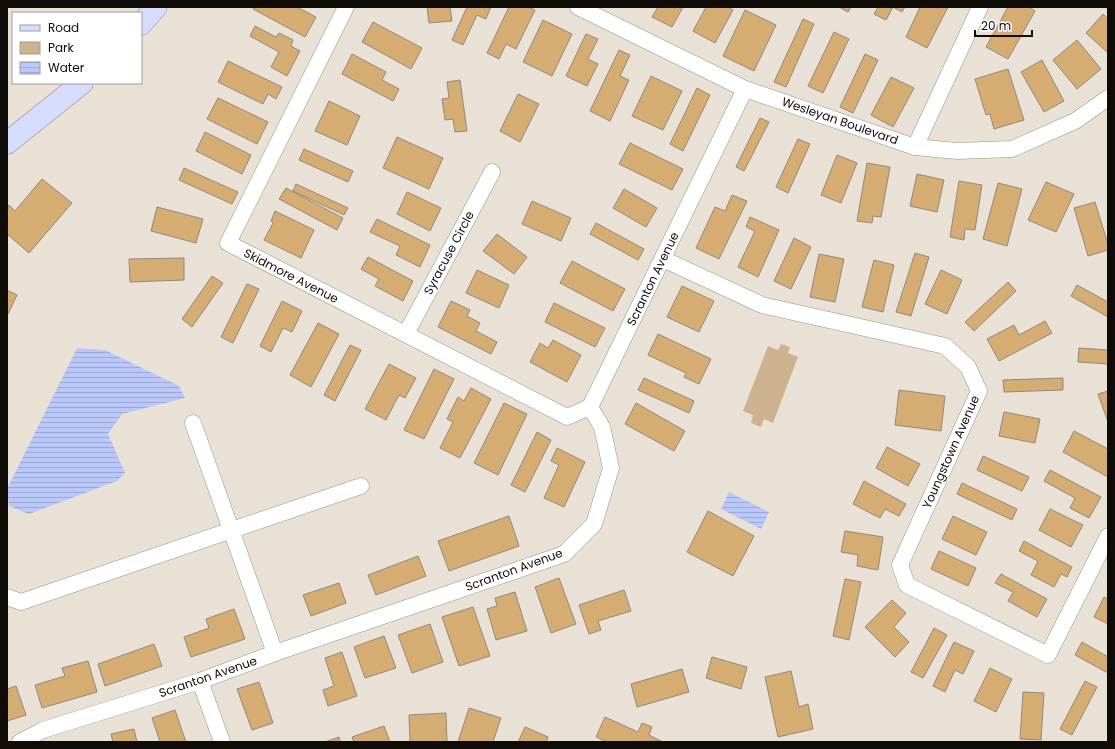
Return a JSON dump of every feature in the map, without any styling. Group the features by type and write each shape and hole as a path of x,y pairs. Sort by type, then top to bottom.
{"main road":[{"path":"142,23 156,7"},
{"path":"7,143 81,84"}],"street":[{"name":"Skidmore Avenue","path":"346,7 228,243 567,418 590,407"},
{"name":"Wesleyan Boulevard","path":"578,7 745,89 914,147 957,151 1012,149 1075,121 1108,98"},
{"path":"914,147 980,7"},
{"name":"Scranton Avenue","path":"20,742 43,730 200,681 276,653 564,554 594,524 611,468 602,427 590,407 745,89"},
{"name":"Syracuse Circle","path":"406,334 492,172"},
{"name":"Youngstown Avenue","path":"663,259 762,305 945,346 968,368 979,391 900,565 907,585 1048,655 1108,536"},
{"path":"193,423 276,653"},
{"path":"7,597 21,602 231,529 361,486"},
{"path":"200,681 222,742"}],"green space":[{"path":"781,344 790,347 788,353 798,357 773,423 764,419 761,427 751,423 753,415 743,411 768,346 778,350"}],"water":[{"path":"77,348 105,350 179,386 185,398 122,414 108,434 125,473 117,481 29,514 9,506 7,489"},
{"path":"729,492 769,512 761,529 721,509"}],"building":[{"path":"254,7 297,7 316,17 305,37 253,9"},
{"path":"427,7 450,7 452,21 429,23"},
{"path":"467,7 491,7 486,19 477,15 463,45 452,40"},
{"path":"509,7 528,7 535,10 516,49 506,44 499,59 487,53"},
{"path":"658,7 683,7 672,27 652,17"},
{"path":"706,7 728,7 733,10 715,43 693,31"},
{"path":"839,7 851,7 848,12"},
{"path":"878,7 893,7 886,20 874,14"},
{"path":"893,7 905,7 902,12"},
{"path":"920,7 948,7 927,48 906,37"},
{"path":"1008,7 1029,7 1035,11 1008,59 986,47"},
{"path":"745,10 776,25 754,71 723,56"},
{"path":"1103,14 1108,19 1108,53 1086,33"},
{"path":"803,19 814,24 786,87 774,82"},
{"path":"543,20 572,34 552,76 523,62"},
{"path":"373,22 422,48 411,69 362,42"},
{"path":"255,26 276,37 279,33 293,40 291,46 300,51 287,76 271,67 279,52 250,36"},
{"path":"834,32 849,39 823,93 808,86"},
{"path":"586,34 598,39 588,59 598,64 587,86 566,76"},
{"path":"1077,40 1101,69 1077,89 1053,60"},
{"path":"619,50 630,55 620,76 629,80 610,121 590,111"},
{"path":"352,54 386,72 382,80 399,89 393,101 342,74"},
{"path":"865,54 878,60 853,113 840,107"},
{"path":"1042,60 1064,101 1044,112 1021,72"},
{"path":"228,61 282,87 276,99 268,94 263,104 218,82"},
{"path":"1008,69 1024,120 994,129 990,114 986,115 975,79"},
{"path":"651,76 682,91 663,130 632,116"},
{"path":"891,77 914,88 893,127 871,115"},
{"path":"460,80 467,131 455,132 453,119 445,120 442,99 449,98 447,82"},
{"path":"697,88 710,95 683,151 670,144"},
{"path":"518,94 539,104 520,142 500,131"},
{"path":"218,98 268,122 257,144 207,119"},
{"path":"329,101 360,116 347,145 315,131"},
{"path":"760,118 769,122 744,171 736,167"},
{"path":"205,132 251,155 242,174 196,151"},
{"path":"397,137 443,158 429,189 383,168"},
{"path":"798,139 810,144 788,193 776,187"},
{"path":"630,143 683,169 672,190 619,164"},
{"path":"304,149 353,171 348,182 299,160"},
{"path":"837,155 857,163 841,203 821,195"},
{"path":"867,163 890,167 881,217 873,216 872,223 857,221"},
{"path":"184,168 238,192 232,204 179,180"},
{"path":"917,174 944,180 937,212 910,206"},
{"path":"42,179 72,203 29,253 7,234 7,208 9,205 15,211"},
{"path":"959,181 982,185 975,230 965,229 964,240 950,237"},
{"path":"1046,182 1074,194 1056,232 1028,220"},
{"path":"998,183 1022,189 1007,246 983,239"},
{"path":"296,184 348,208 344,215 293,191"},
{"path":"286,188 343,218 337,230 279,199"},
{"path":"624,189 657,208 646,227 613,208"},
{"path":"407,192 441,208 430,231 397,214"},
{"path":"732,195 747,201 719,259 696,248 715,207 725,211"},
{"path":"532,201 571,218 561,241 522,224"},
{"path":"1095,202 1108,244 1108,250 1088,256 1074,208"},
{"path":"157,207 203,219 196,243 151,231"},
{"path":"275,211 314,230 301,258 264,240 273,223 271,221"},
{"path":"750,217 779,230 758,277 738,267 755,231 746,227"},
{"path":"377,219 430,245 420,267 396,255 400,246 370,232"},
{"path":"596,223 644,249 638,260 590,234"},
{"path":"497,234 527,257 514,274 483,251"},
{"path":"794,238 811,247 791,289 774,281"},
{"path":"915,253 929,257 911,316 896,312"},
{"path":"819,254 844,259 835,302 810,297"},
{"path":"368,257 413,281 403,301 375,286 379,279 361,269"},
{"path":"184,258 184,280 130,282 129,259"},
{"path":"874,260 894,265 883,312 862,307"},
{"path":"572,261 625,289 613,311 560,283"},
{"path":"477,270 509,285 499,308 466,293"},
{"path":"941,270 962,280 947,314 925,304"},
{"path":"212,276 223,283 192,327 182,319"},
{"path":"1008,282 1016,291 974,331 965,322"},
{"path":"247,284 259,289 233,343 221,337"},
{"path":"1077,285 1108,302 1108,317 1071,296"},
{"path":"682,286 714,301 699,332 667,317"},
{"path":"7,290 17,295 7,316"},
{"path":"282,301 302,311 292,332 283,328 271,352 260,346"},
{"path":"451,301 470,310 467,316 480,323 476,331 497,342 491,354 438,327"},
{"path":"554,303 605,328 595,347 545,322"},
{"path":"1045,321 1052,333 999,361 987,339 1014,325 1019,335"},
{"path":"318,323 339,334 311,387 290,375"},
{"path":"658,334 711,359 699,384 684,377 686,373 648,355"},
{"path":"553,340 581,355 567,382 530,362 540,343 548,348"},
{"path":"350,345 361,350 335,401 324,395"},
{"path":"1079,348 1108,350 1108,364 1078,362"},
{"path":"389,364 416,378 405,398 399,395 386,420 365,409"},
{"path":"434,369 454,379 424,439 404,430"},
{"path":"644,378 694,401 689,413 638,390"},
{"path":"1063,378 1063,390 1004,392 1003,380"},
{"path":"471,388 491,399 460,458 440,448 453,422 447,419 458,397 464,401"},
{"path":"899,390 945,396 941,431 895,425"},
{"path":"1108,391 1108,422 1098,394"},
{"path":"504,403 527,414 498,475 474,463"},
{"path":"636,403 685,431 674,451 625,424"},
{"path":"1004,412 1040,419 1035,443 999,436"},
{"path":"1074,431 1108,449 1108,477 1063,452"},
{"path":"537,432 551,440 525,492 511,485"},
{"path":"887,447 920,464 908,486 876,468"},
{"path":"557,448 585,462 564,507 544,498 559,465 551,461"},
{"path":"983,456 1029,477 1022,491 977,470"},
{"path":"1050,470 1101,497 1089,518 1070,508 1075,498 1044,481"},
{"path":"864,481 906,504 899,516 885,509 880,518 853,504"},
{"path":"962,483 1017,509 1012,520 957,494"},
{"path":"1050,509 1083,525 1071,547 1039,530"},
{"path":"708,511 754,536 733,576 687,552"},
{"path":"509,516 519,546 449,571 438,541"},
{"path":"953,516 987,532 976,555 942,539"},
{"path":"845,531 883,537 878,570 857,566 858,555 841,552"},
{"path":"1024,541 1072,567 1067,577 1061,574 1054,587 1031,575 1038,561 1019,551"},
{"path":"939,551 976,568 968,586 931,569"},
{"path":"418,556 426,576 376,595 368,575"},
{"path":"1001,574 1047,599 1037,617 1008,601 1013,592 995,583"},
{"path":"559,578 576,624 551,633 535,587"},
{"path":"845,579 861,582 849,640 833,636"},
{"path":"339,583 346,603 311,616 303,595"},
{"path":"624,590 631,611 598,621 601,630 589,634 579,605"},
{"path":"515,592 527,631 496,640 487,609 497,606 495,598"},
{"path":"1104,597 1108,599 1108,624 1094,617"},
{"path":"892,600 906,613 894,627 909,642 895,657 865,627"},
{"path":"473,607 490,656 459,666 442,617"},
{"path":"234,609 245,639 191,657 184,637 209,628 206,619"},
{"path":"430,624 443,662 412,673 398,635"},
{"path":"934,628 947,635 923,678 911,672"},
{"path":"384,636 396,668 365,678 354,647"},
{"path":"954,642 974,651 963,674 955,670 945,692 933,686"},
{"path":"1082,642 1108,657 1108,673 1075,655"},
{"path":"154,644 162,666 105,686 98,664"},
{"path":"342,652 357,696 328,706 323,690 334,686 325,658"},
{"path":"712,657 747,667 741,689 706,678"},
{"path":"88,661 97,692 42,708 35,685 65,676 62,668"},
{"path":"990,668 1012,679 996,712 974,701"},
{"path":"682,669 689,692 637,707 631,684"},
{"path":"791,671 799,707 808,704 813,729 778,737 765,677"},
{"path":"1085,681 1097,687 1072,735 1060,729"},
{"path":"259,682 273,723 252,730 237,689"},
{"path":"16,686 26,715 7,721 7,689"},
{"path":"1023,692 1044,693 1041,740 1020,739"},
{"path":"469,708 501,718 493,742 458,742"},
{"path":"175,710 186,742 160,742 152,718"},
{"path":"446,713 447,742 410,742 409,715"},
{"path":"605,717 638,732 642,723 652,727 649,735 661,741 607,742 596,737"},
{"path":"384,726 390,742 354,742 352,737"},
{"path":"525,727 548,737 546,742 518,742"},
{"path":"134,729 137,742 113,742 111,734"},
{"path":"339,737 340,742 325,742"}]}
